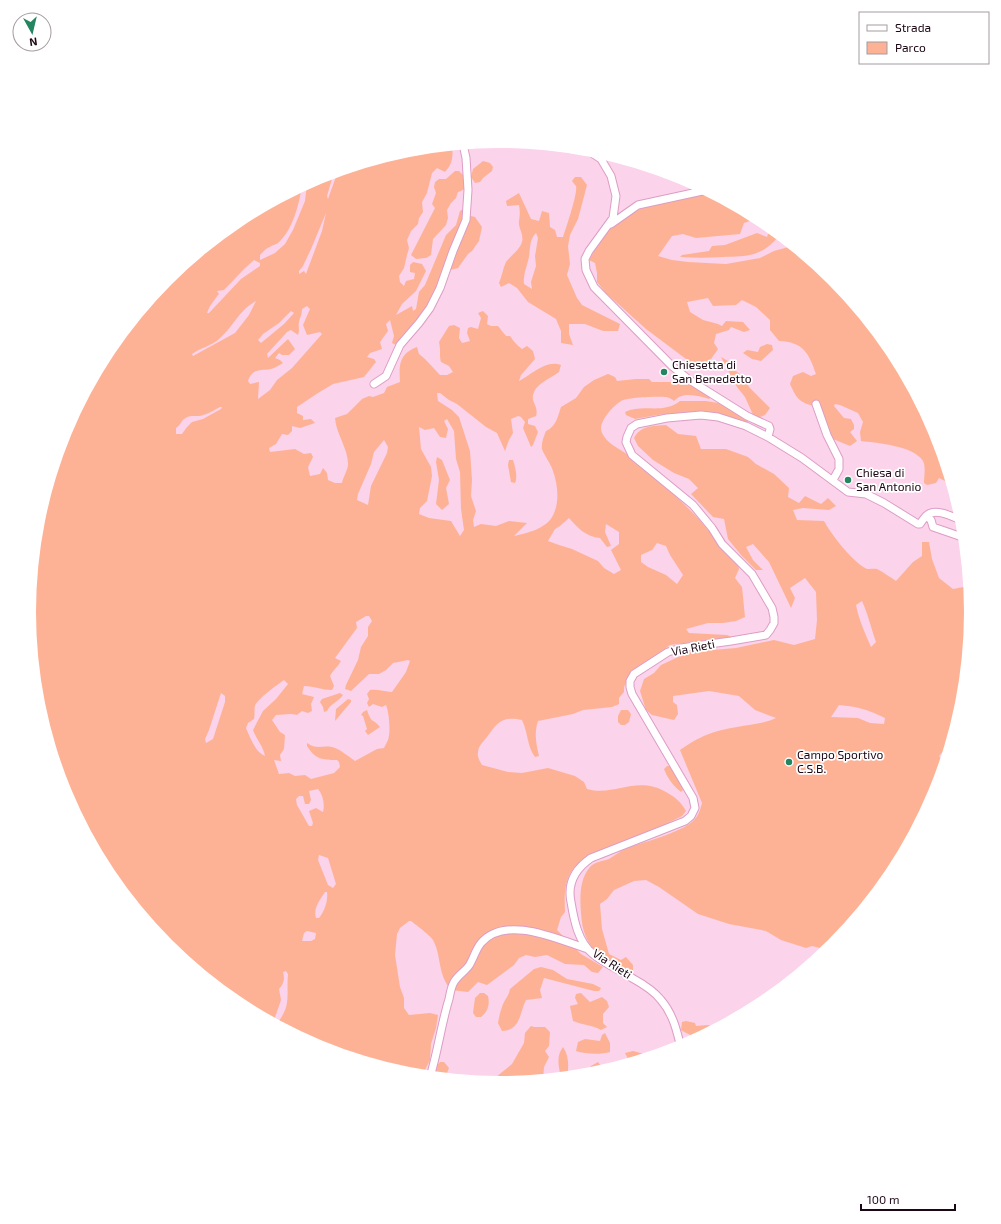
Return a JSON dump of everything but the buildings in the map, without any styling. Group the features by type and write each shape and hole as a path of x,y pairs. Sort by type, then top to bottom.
{"street":[{"path":"374,384 386,376 400,345 430,308 440,288 466,220 468,190 464,149"},
{"path":"598,158 612,176 616,196 613,218 589,251 585,259 588,278 594,287 672,366 688,379 747,416 768,426 770,429 768,437 802,458 848,492 866,494 918,524 920,524 930,513 935,512 945,513 955,518"},
{"path":"608,225 638,205 699,192"},
{"path":"816,404 827,435 839,459 840,470 833,480"},
{"name":"Via Rieti","path":"679,1041 672,1016 654,992 601,960 588,949 574,923 569,895 572,878 578,869 590,858 685,821 691,816 696,808 693,798 632,694 630,682 634,674 668,652 681,648 766,635 774,623 772,608 752,574 722,544 712,528 693,505 632,454 626,442 628,432 637,424 683,416 701,415 718,417 732,421 768,437"},
{"path":"926,516 931,520 932,527 958,536"},
{"path":"431,1072 436,1058 444,1015 454,982 462,972 470,966 474,954 481,943 489,936 509,930 537,932 588,949"}],"green space":[{"path":"452,150 451,163 445,172 437,168 432,173 427,193 422,202 423,212 419,218 418,224 411,231 407,240 409,248 404,268 399,276 400,282 404,286 406,281 414,279 415,273 410,272 410,265 413,262 422,264 426,271 416,291 402,304 396,315 412,306 413,311 416,309 419,292 425,285 446,235 456,225 460,211 463,209 467,215 475,217 482,227 479,241 458,268 450,270 442,281 428,317 396,345 392,343 394,336 390,320 386,324 388,331 380,342 382,349 370,353 367,357 374,359 376,362 364,377 333,384 297,407 297,413 303,416 303,420 311,419 315,423 300,428 292,426 292,431 288,435 282,434 276,444 269,448 270,452 295,449 304,454 311,453 313,457 308,467 310,476 320,474 323,468 327,473 328,480 335,483 342,483 348,464 344,447 337,430 335,418 347,414 362,399 384,393 387,387 400,382 401,361 407,353 417,347 419,354 440,375 447,375 453,372 449,366 441,362 439,342 449,326 454,325 460,328 459,338 462,343 470,341 467,333 468,328 471,327 478,329 481,318 478,313 483,311 488,316 487,324 491,326 498,326 506,336 510,336 522,349 527,346 533,351 535,359 521,375 519,381 544,366 550,364 561,365 559,372 538,386 533,395 537,414 536,416 528,419 528,424 535,426 538,432 531,447 523,428 525,422 521,417 518,416 511,419 513,433 505,451 497,433 486,427 457,404 440,393 437,393 438,401 452,410 459,417 470,451 472,480 471,496 476,511 473,520 474,527 481,524 496,526 509,521 527,523 514,536 530,532 545,525 549,521 555,512 557,494 555,476 542,449 543,440 546,431 552,427 558,417 561,407 576,398 584,387 594,380 608,374 615,377 617,381 649,379 652,382 671,382 679,379 686,380 711,397 709,399 686,395 674,401 666,397 643,397 624,400 618,403 607,415 602,424 602,433 610,443 635,460 670,489 737,560 739,569 735,578 742,587 745,617 736,621 708,623 686,629 689,633 727,635 732,637 670,645 639,668 632,671 624,687 624,692 619,698 619,704 612,707 583,710 573,714 538,721 536,738 539,756 535,757 532,753 522,720 510,719 501,721 494,727 481,744 478,754 482,765 508,772 522,773 548,768 575,776 584,782 587,789 597,791 645,785 655,787 675,798 686,811 682,816 664,825 589,856 581,861 571,873 566,887 565,912 561,917 557,930 581,954 603,967 598,973 592,972 584,965 565,964 547,955 535,957 526,955 519,958 514,965 487,985 478,982 468,992 451,990 444,977 436,946 432,938 411,921 400,928 397,934 395,955 400,987 404,998 404,1008 409,1015 430,1013 438,1015 431,1044 430,1060 425,1070 380,1061 351,1052 295,1029 279,1020 287,1005 288,974 286,971 283,972 284,979 279,989 281,1000 275,1018 242,998 218,981 172,940 151,918 114,870 84,817 71,790 52,732 40,673 36,612 40,551 45,521 52,492 71,434 98,380 114,354 151,306 194,263 218,243 268,210 301,193 297,209 288,231 278,243 267,248 260,255 260,260 275,253 285,244 293,230 305,201 306,190 332,180 327,196 328,199 335,178 380,163 410,156","holes":["326,213 322,231 306,274 304,271 299,274 299,271 311,249","254,260 260,263 260,266 241,279 209,313 207,313 210,306 219,294 217,291 224,290","256,301 249,315 235,333 193,356 192,354 195,352 219,339 245,309","307,306 310,309 303,325 307,335 320,332 322,334 292,368 277,380 270,390 258,399 259,382 250,384 248,381 254,372 271,369 283,363 275,358 279,353 282,355 289,355 295,349 288,339 268,358 267,354 287,332 291,330 298,335 302,309","291,311 294,313 284,324 261,343 258,340 263,334 279,323","222,407 221,409 203,419 192,422 182,434 176,434 176,428 186,418 208,414","447,419 454,431 456,459 460,472 461,509 464,530 460,536 451,521 429,518 419,514 420,508 427,501 432,476 431,467 421,449 419,427 425,430 434,428 440,437 446,438 448,429 444,421","384,440 388,447 387,453 371,486 368,505 357,500 358,494 371,464 374,452","569,518 583,531 591,536 600,538 607,547 611,546 605,532 606,524 619,532 619,544 611,550 621,570 614,574 604,568 598,561 572,549 548,541 555,529","657,543 666,546 683,575 677,584 666,575 648,567 641,562 641,555 652,550","366,616 369,616 372,621 368,627 368,636 361,647 358,660 345,689 351,691 369,674 379,674 393,663 408,660 410,661 406,672 392,692 370,690 367,694 369,699 367,703 369,707 373,704 382,707 386,705 387,708 389,717 389,736 384,748 377,749 355,761 335,748 314,746 307,743 307,746 313,754 319,758 337,760 340,767 334,773 311,779 305,775 295,776 289,773 279,774 274,760 281,761 280,755 284,749 285,735 280,732 272,720 276,715 297,715 302,711 308,713 312,711 311,704 314,697 302,694 304,686 332,690 334,686 330,676 341,661 335,658 357,628 356,622","284,680 288,684 276,699 263,711 253,730 265,756 258,751 246,728 248,723 254,719 255,707 257,703 263,696","221,693 225,696 225,702 213,739 206,743 205,739 209,730","318,789 324,803 324,809 323,812 316,808 309,811 313,823 312,826 309,826 297,805 296,799 299,796 303,796 305,804 309,804 311,800 309,791","319,855 328,858 336,884 333,888 328,885 318,860","325,892 327,892 326,905 319,918 316,918 315,911","307,931 316,933 315,939 311,941 302,941 304,933"]},
{"path":"483,161 490,163 493,167 492,171 480,182 475,183 471,177 473,169"},
{"path":"455,171 459,171 464,176 464,189 458,192 456,198 447,210 448,218 446,225 433,239 431,255 426,258 416,259 411,255 435,208 432,204 436,193 434,187 435,182 439,179 446,179"},
{"path":"575,177 581,177 587,185 578,219 570,235 568,246 570,264 567,275 577,298 582,305 620,324 618,331 603,331 585,324 569,324 569,334 573,345 561,343 561,331 556,319 528,302 517,288 509,283 501,287 499,283 506,262 519,248 522,242 522,234 519,224 519,205 507,206 506,201 519,193 531,219 539,221 542,211 549,213 550,227 555,230 557,237 563,237 576,190 576,186 572,181","holes":["536,233 538,238 535,256 536,266 531,282 532,289 524,284 524,278 533,236"]},
{"path":"703,194 751,221 744,223 740,234 696,238 683,234 672,236 658,256 688,262 726,264 760,258 774,251 788,247 829,284 869,329 903,380 930,434 946,481 939,478 936,483 927,485 924,483 924,463 912,452 895,446 861,441 860,432 863,422 858,413 835,404 834,406 844,418 851,419 854,429 850,432 857,441 850,446 833,439 813,406 798,399 790,384 793,376 803,372 811,376 816,374 811,360 799,346 779,341 770,330 770,320 756,307 742,300 736,305 713,306 708,298 687,302 690,312 703,320 722,326 726,321 743,322 750,330 744,332 731,327 729,330 716,334 714,343 718,349 711,359 698,368 646,329 606,293 597,282 595,263 589,260 602,238 612,226 634,212 672,200"},
{"path":"757,233 767,237 768,234 770,234 777,239 772,244 760,252 747,256 707,258 680,257 682,255 709,251 712,246 725,245"},
{"path":"767,344 772,345 773,350 761,361 752,359 743,353 747,350 758,352 760,347"},
{"path":"721,357 728,361 737,372 744,377 749,387 770,408 765,415 754,417 745,397 737,387"},
{"path":"680,401 706,401 718,403 747,418 748,422 744,423 731,417 701,411 657,415 635,419 626,415 625,412 639,408 666,407"},
{"path":"666,425 678,434 696,436 701,449 726,449 748,457 756,464 774,474 789,488 788,497 799,503 805,496 821,504 828,498 836,506 829,510 803,508 793,510 797,520 824,521 831,533 842,546 865,568 877,569 896,581 913,562 922,556 922,542 929,542 932,559 939,578 953,589 964,587 964,642 956,703 949,732 943,752 939,756 941,758 930,790 903,844 887,870 850,918 820,948 812,946 806,948 781,940 766,931 729,924 698,914 659,887 646,880 634,881 614,890 607,899 600,904 602,929 609,954 621,960 626,957 633,965 633,973 603,958 590,945 586,936 581,913 581,895 582,883 586,872 590,867 596,863 609,859 625,849 680,829 694,820 698,814 702,803 680,750 694,741 714,732 762,723 776,718 755,710 739,696 709,691 673,696 673,702 677,705 678,714 674,720 652,715 646,710 640,691 644,679 654,673 661,665 689,652 736,648 774,640 794,645 815,639 817,620 816,592 805,578 790,588 795,598 791,608 769,562 753,544 746,547 753,560 763,570 756,570 728,539 724,519 713,517 691,494 698,488 689,479 674,473 653,460 638,446 634,438 644,428","holes":["862,601 876,642 871,647 860,621 856,605","839,705 868,710 885,718 884,724 870,723 858,718 831,717"]},
{"path":"437,457 442,460 450,480 446,488 449,504 442,510 436,504 439,480 436,462"},
{"path":"509,460 513,460 515,466 515,483 511,482 508,465"},
{"path":"340,693 343,695 327,711 324,712 320,702 322,699"},
{"path":"348,699 351,700 351,702 335,721 336,709"},
{"path":"367,710 371,719 380,727 368,735 365,731 367,729 363,716 361,715"},
{"path":"621,710 628,710 631,714 629,722 625,725 621,725 618,722 618,716"},
{"path":"667,766 672,766 682,785 683,790 681,792 667,775 664,769"},
{"path":"541,967 553,970 567,979 593,984 601,988 599,991 594,991 544,978 540,990 542,998 526,1000 513,1028 502,1031 498,1023 501,1009 510,989 534,969"},
{"path":"480,993 484,993 488,996 489,1005 481,1017 476,1017 473,1013 475,998"},
{"path":"581,993 590,1002 602,997 607,1001 609,1007 603,1014 603,1023 607,1027 601,1030 573,1021 570,1006 578,1004 575,998 576,994"},
{"path":"686,1021 695,1023 696,1026 711,1026 691,1035 681,1030 682,1022"},
{"path":"531,1026 545,1027 550,1032 549,1046 545,1051 549,1057 544,1067 543,1075 497,1076 512,1064 524,1043 525,1033"},
{"path":"605,1033 610,1043 610,1052 593,1054 576,1051 578,1042 585,1039 600,1041 602,1035"},
{"path":"563,1047 568,1061 568,1069 568,1072 560,1073 558,1062"},
{"path":"633,1051 644,1054 628,1059 625,1053"},
{"path":"440,1062 444,1062 449,1068 447,1074 432,1072"},
{"path":"598,1062 601,1066 589,1068"}],"place":[{"name":"Chiesetta di San Benedetto","path":"664,372"},
{"name":"Chiesa di San Antonio","path":"848,480"},
{"name":"Campo Sportivo C.S.B.","path":"789,762"}]}
